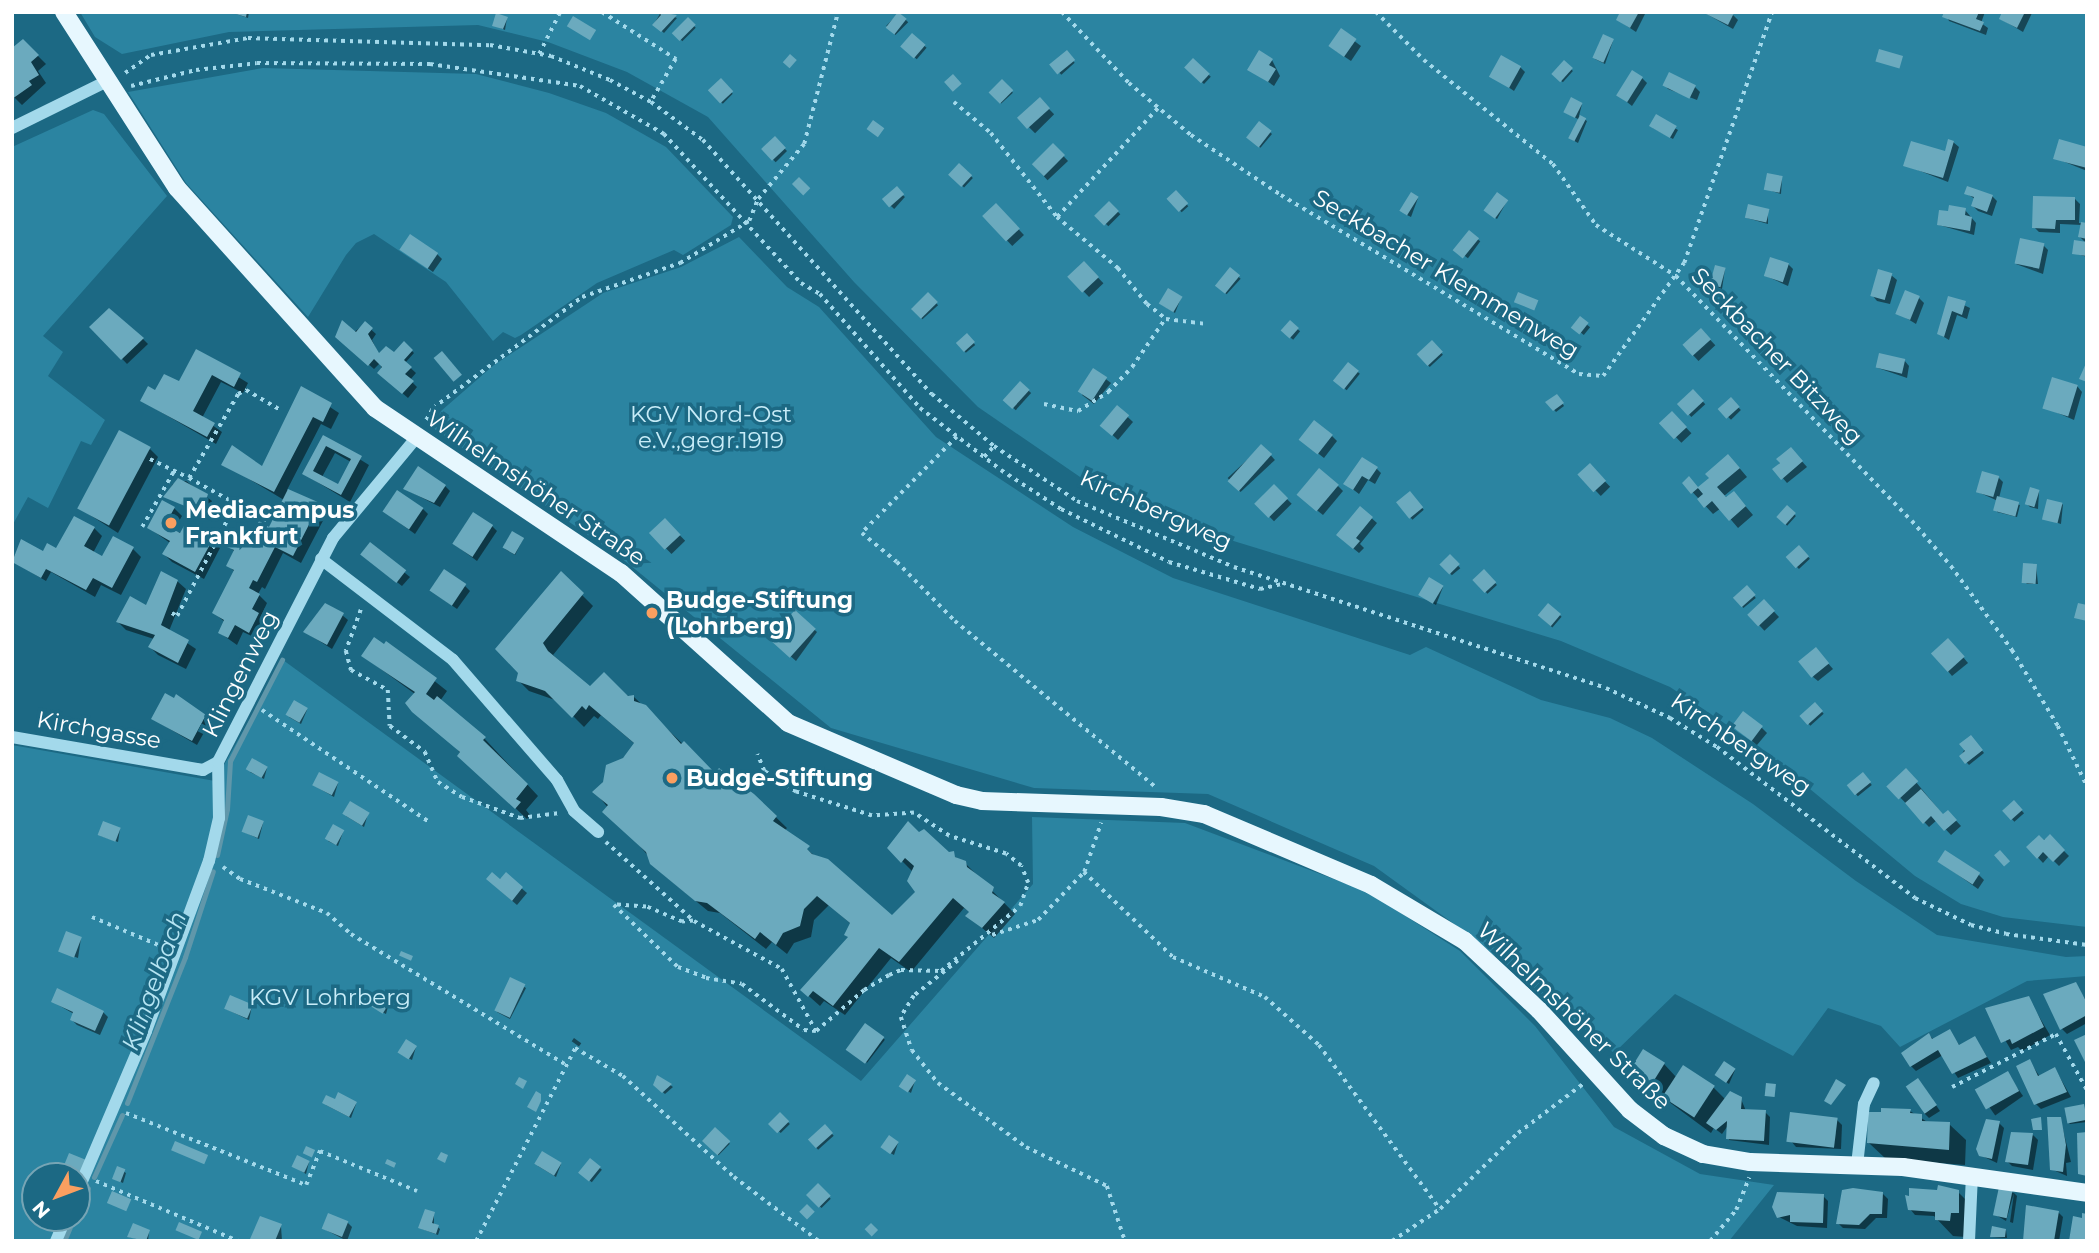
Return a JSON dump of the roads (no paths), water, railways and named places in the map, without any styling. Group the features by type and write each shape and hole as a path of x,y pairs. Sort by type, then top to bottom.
{"main road":[{"name":"Wilhelmshöher Straße","path":"64,12 177,188 375,408 621,573 788,723 956,795 982,801 1161,807 1204,814 1371,885 1419,910 1465,941 1503,974 1596,1074 1664,1136 1703,1154 1750,1162 1857,1165 1972,1175 2087,1193"}],"street":[{"path":"12,128 110,87"},
{"name":"Klingenweg","path":"90,1162 177,953 209,861 219,818 218,762 321,559 417,438"},
{"path":"321,559 453,660 557,780 574,811 598,832"},
{"name":"Kirchgasse","path":"12,737 203,770 218,762"},
{"path":"1857,1165 1864,1104 1874,1083"},
{"path":"1969,1241 1972,1175"}],"waterway":[{"name":"Klingelbach","path":"217,855 227,809 230,761 282,660"},
{"name":"Klingelbach","path":"127,1103 185,957 213,871"},
{"name":"Klingelbach","path":"94,1177 122,1115"},
{"name":"Klingelbach","path":"64,1241 68,1232"}],"place":[{"name":"Mediacampus Frankfurt","path":"171,523"},
{"name":"Budge-Stiftung (Lohrberg)","path":"652,613"},
{"name":"Budge-Stiftung","path":"672,778"}],"park label":[{"name":"KGV Nord-Ost e.V.,gegr.1919","path":"711,427"},
{"name":"KGV Lohrberg","path":"330,997"}]}
